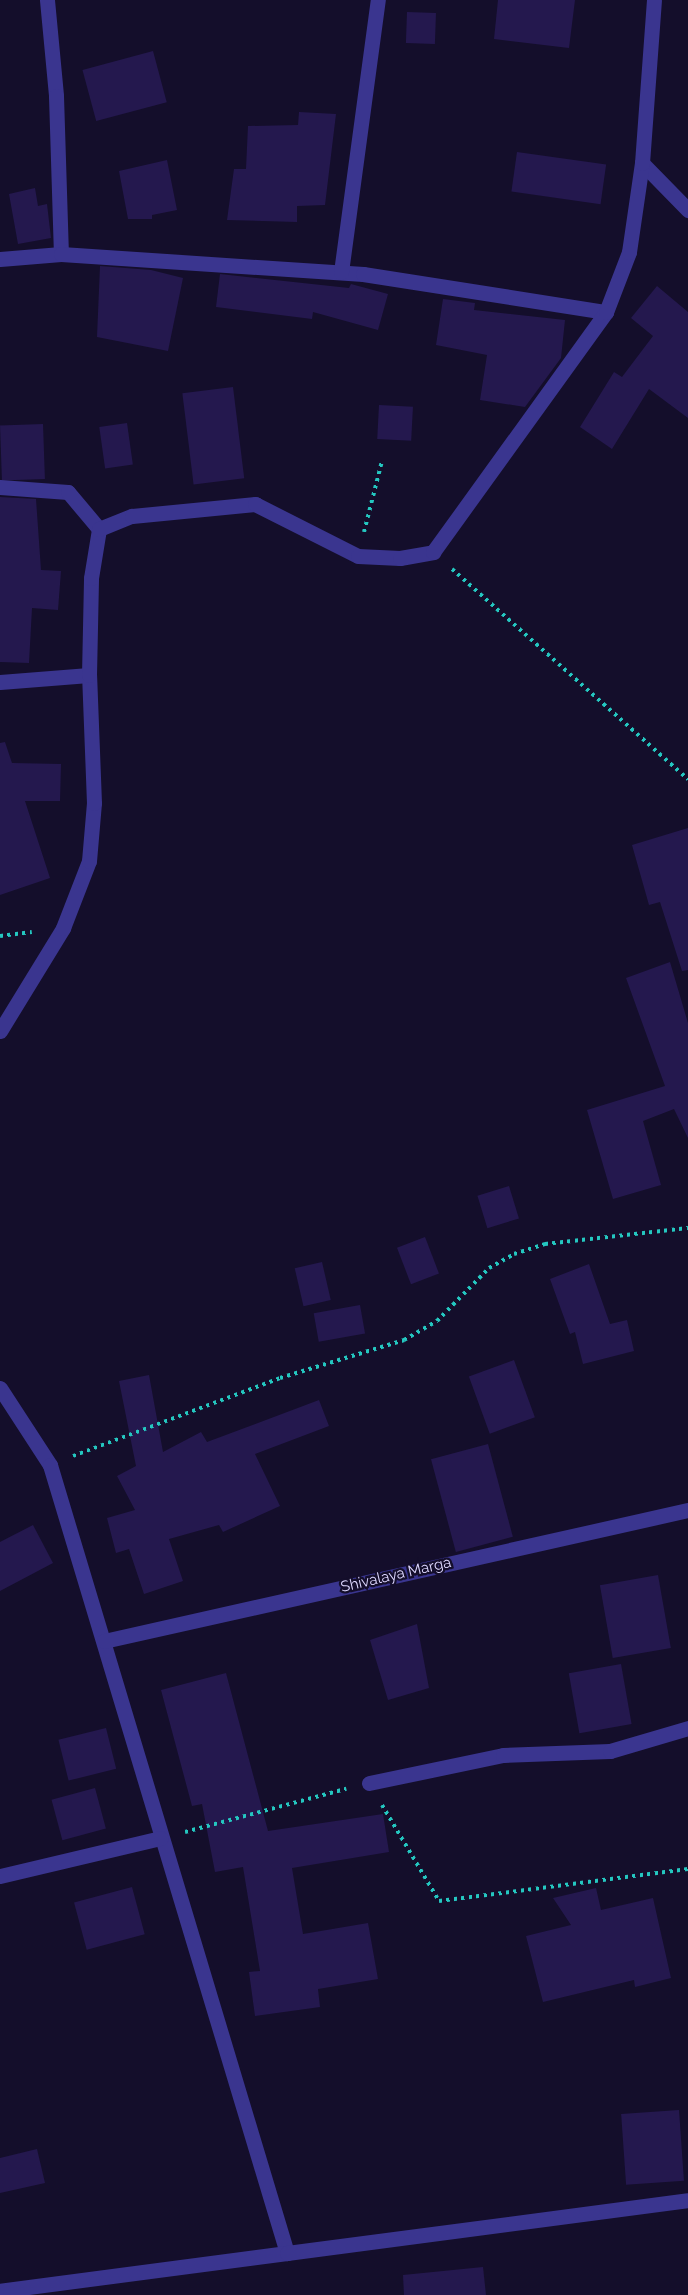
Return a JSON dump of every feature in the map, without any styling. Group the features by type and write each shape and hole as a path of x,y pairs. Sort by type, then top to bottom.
{"street":[{"path":"47,0 56,96 61,254"},
{"path":"341,272 378,0"},
{"path":"99,529 132,516 255,504 358,556 400,558 434,552 606,312 629,252 642,163 654,0"},
{"path":"642,163 688,210"},
{"path":"0,259 61,254 341,272 606,312"},
{"path":"0,487 68,492 99,529 91,578 89,675 94,803 90,861 63,928 0,1031"},
{"path":"0,682 89,675"},
{"path":"0,1388 50,1465 287,2253"},
{"name":"Shivalaya Marga","path":"104,1641 688,1510"},
{"path":"369,1783 503,1755 610,1751 688,1728"},
{"path":"0,1876 161,1838"},
{"path":"0,2291 688,2200"}],"path":[{"path":"358,556 382,460"},
{"path":"434,552 688,779"},
{"path":"50,1465 279,1378 404,1340 437,1322 489,1268 514,1254 544,1244 664,1234 688,1228"},
{"path":"161,1838 369,1783 439,1901 688,1869"}],"building":[{"path":"498,0 575,0 569,48 494,39"},
{"path":"407,12 436,13 435,44 406,43"},
{"path":"153,51 167,102 96,121 82,70"},
{"path":"299,112 336,114 325,205 297,206 297,222 227,220 234,169 246,169 248,126 298,125"},
{"path":"517,152 606,165 601,204 511,192"},
{"path":"167,160 177,210 152,215 152,219 128,219 119,171"},
{"path":"35,188 38,206 47,204 51,238 18,244 9,194"},
{"path":"100,266 151,270 183,278 168,351 97,337"},
{"path":"220,274 349,288 351,284 388,294 378,330 313,312 312,319 216,307"},
{"path":"657,286 688,312 688,418 649,389 612,449 580,427 614,372 622,377 653,336 631,318"},
{"path":"443,299 475,303 474,310 565,320 561,358 525,407 480,400 487,355 436,345"},
{"path":"233,387 244,478 194,485 182,393"},
{"path":"379,405 413,407 411,441 377,439"},
{"path":"127,423 133,465 105,468 99,427"},
{"path":"43,424 45,479 2,480 0,426"},
{"path":"0,497 36,499 41,570 61,571 58,610 32,608 29,663 0,662"},
{"path":"5,742 12,763 61,764 60,801 25,801 50,878 0,895 0,743"},
{"path":"688,828 688,970 682,971 660,902 649,905 632,845"},
{"path":"670,962 688,1023 688,1138 674,1109 643,1121 661,1185 613,1199 587,1110 665,1086 626,978"},
{"path":"509,1186 519,1219 487,1228 477,1196"},
{"path":"425,1237 439,1273 411,1284 397,1248"},
{"path":"322,1262 331,1300 303,1306 295,1268"},
{"path":"589,1264 610,1324 627,1320 634,1351 583,1364 575,1332 570,1334 550,1279"},
{"path":"360,1305 365,1334 319,1342 314,1313"},
{"path":"514,1360 535,1417 490,1434 469,1376"},
{"path":"149,1375 163,1452 201,1432 207,1442 319,1400 329,1426 255,1454 280,1506 223,1532 219,1525 169,1539 183,1581 144,1594 129,1549 116,1553 107,1518 135,1510 117,1476 136,1466 119,1381"},
{"path":"488,1444 513,1537 456,1552 431,1459"},
{"path":"33,1525 53,1563 0,1591 0,1542"},
{"path":"658,1575 671,1648 613,1658 600,1585"},
{"path":"417,1624 429,1688 388,1700 370,1640"},
{"path":"621,1664 632,1724 579,1733 569,1673"},
{"path":"226,1673 268,1831 383,1814 389,1852 292,1868 303,1934 368,1923 378,1979 318,1989 320,2007 255,2016 249,1972 260,1971 243,1867 215,1872 202,1804 192,1806 161,1690"},
{"path":"106,1728 116,1769 69,1781 58,1740"},
{"path":"95,1788 106,1829 62,1840 52,1800"},
{"path":"132,1887 145,1934 87,1950 74,1903"},
{"path":"596,1888 601,1910 653,1898 671,1978 635,1987 634,1980 543,2002 526,1936 571,1925 553,1898"},
{"path":"679,2110 684,2181 626,2185 621,2114"},
{"path":"37,2149 45,2183 0,2193 0,2158"},
{"path":"483,2267 486,2295 404,2295 403,2275"}]}
